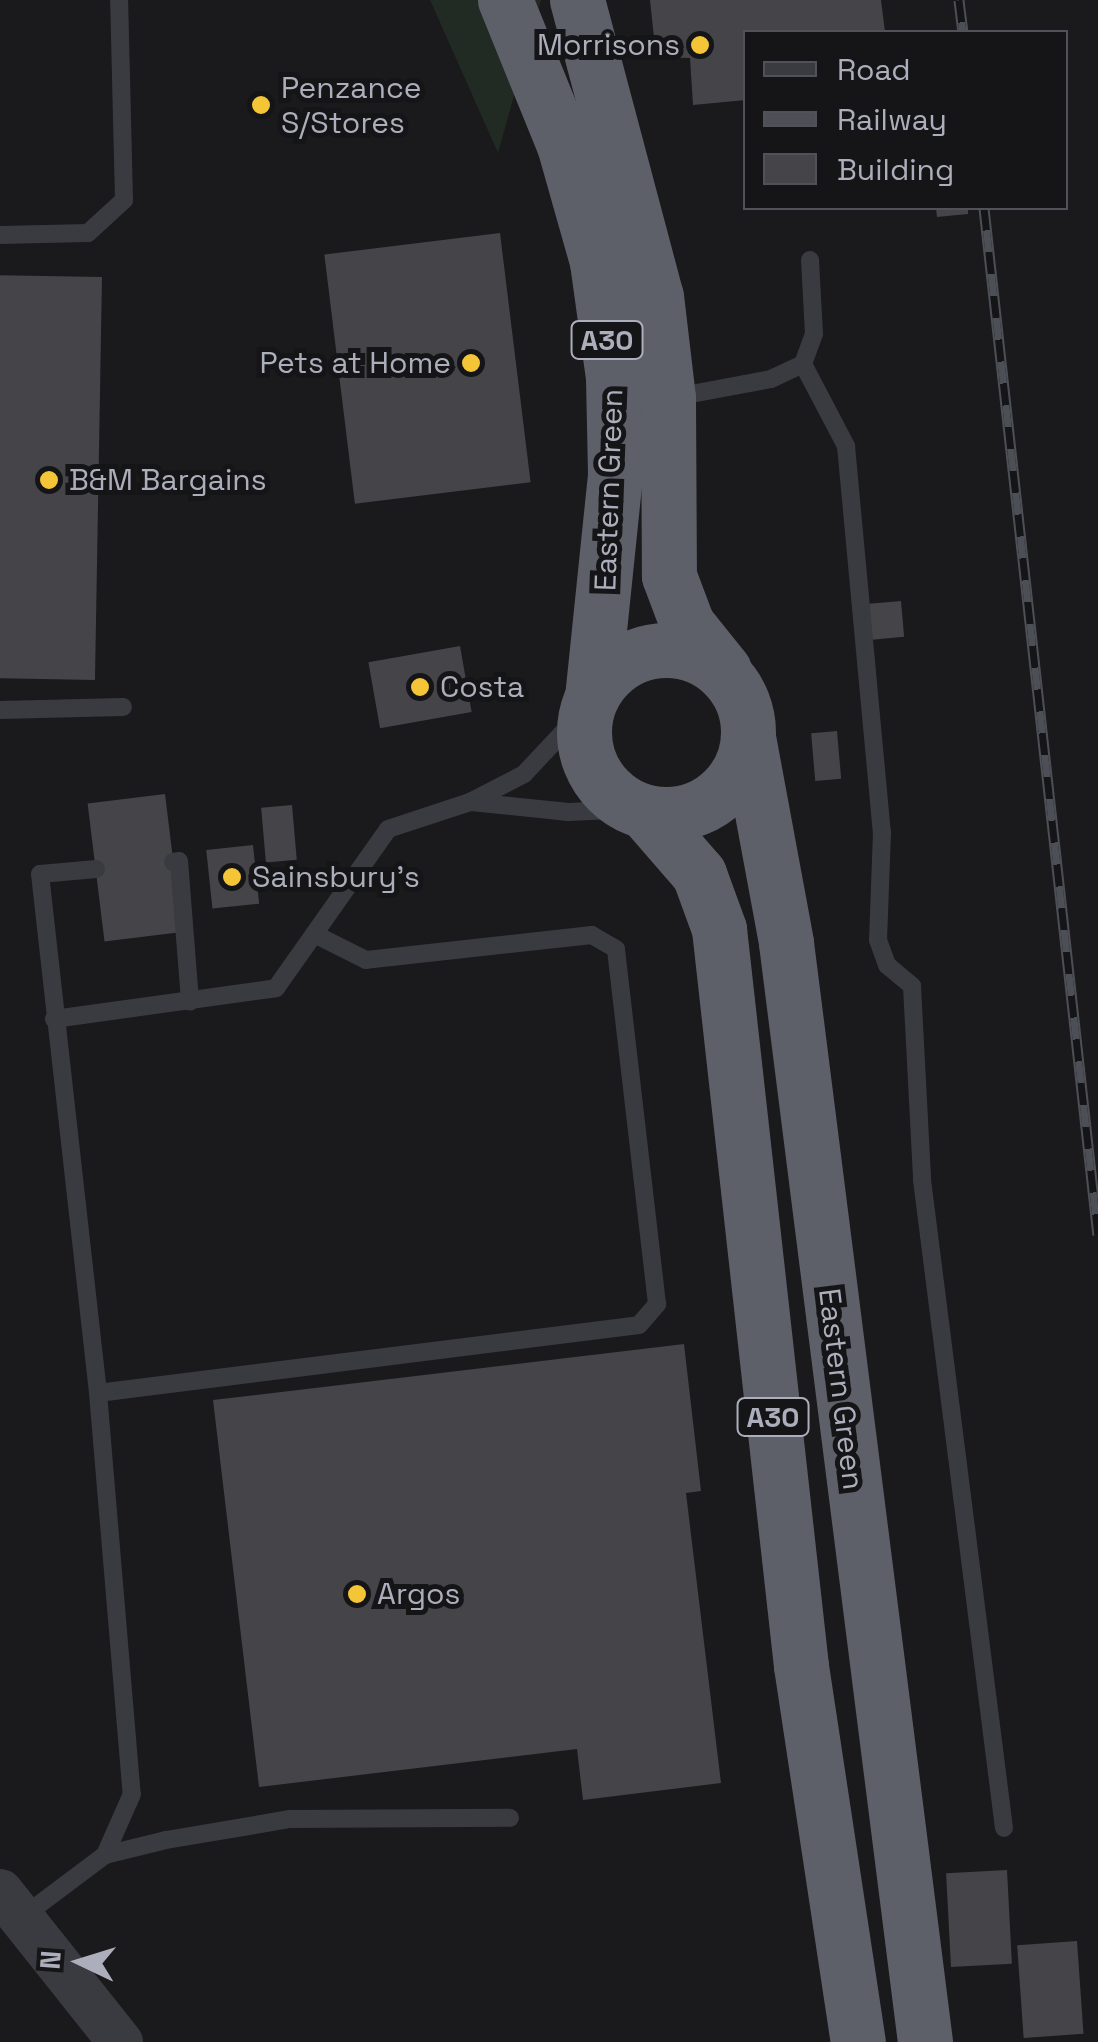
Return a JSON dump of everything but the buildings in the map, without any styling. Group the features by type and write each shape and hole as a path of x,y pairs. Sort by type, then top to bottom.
{"highway":[{"name":"Eastern Green","path":"505,0 564,145 597,262 612,378 615,474 590,702"},
{"name":"Eastern Green","path":"577,0 656,296 668,398 669,576 688,624 724,670"},
{"path":"653,651 678,651 724,670 744,709 748,737 742,764 710,802 688,812 641,811 604,788 590,763 583,735 590,702 614,668 653,651"},
{"name":"Eastern Green","path":"748,737 786,942 924,2042"},
{"name":"A30","path":"641,811 699,874 719,929 800,1666 858,2042"}],"street":[{"path":"10,1905 120,2042"}],"lane":[{"path":"0,235 88,232 124,200 119,0"},
{"path":"810,260 814,334 803,364 846,446 882,832 878,940 888,965 912,986 922,1180 1004,1828"},
{"path":"668,398 714,394 803,364"},
{"path":"54,1019 276,988 318,936 356,867 388,829 470,802 524,774 590,702"},
{"path":"0,710 124,707"},
{"path":"470,802 568,812 641,811"},
{"path":"173,862 179,861 190,1002"},
{"path":"96,869 40,874 98,1393 132,1794 106,1855"},
{"path":"98,1393 639,1325 657,1304 616,949 592,935 366,960 318,936"},
{"path":"10,1905 106,1855 290,1820 510,1818"}],"shaded area":[{"path":"430,0 541,0 498,153"}],"railway":[{"path":"959,0 963,30"},
{"path":"984,210 1098,1235"}],"place":[{"name":"Morrisons","path":"700,45"},
{"name":"Penzance S/Stores","path":"261,105"},
{"name":"Pets at Home","path":"471,363"},
{"name":"B&M Bargains","path":"49,480"},
{"name":"Costa","path":"420,687"},
{"name":"Sainsbury's","path":"232,877"},
{"name":"Argos","path":"357,1594"}]}
